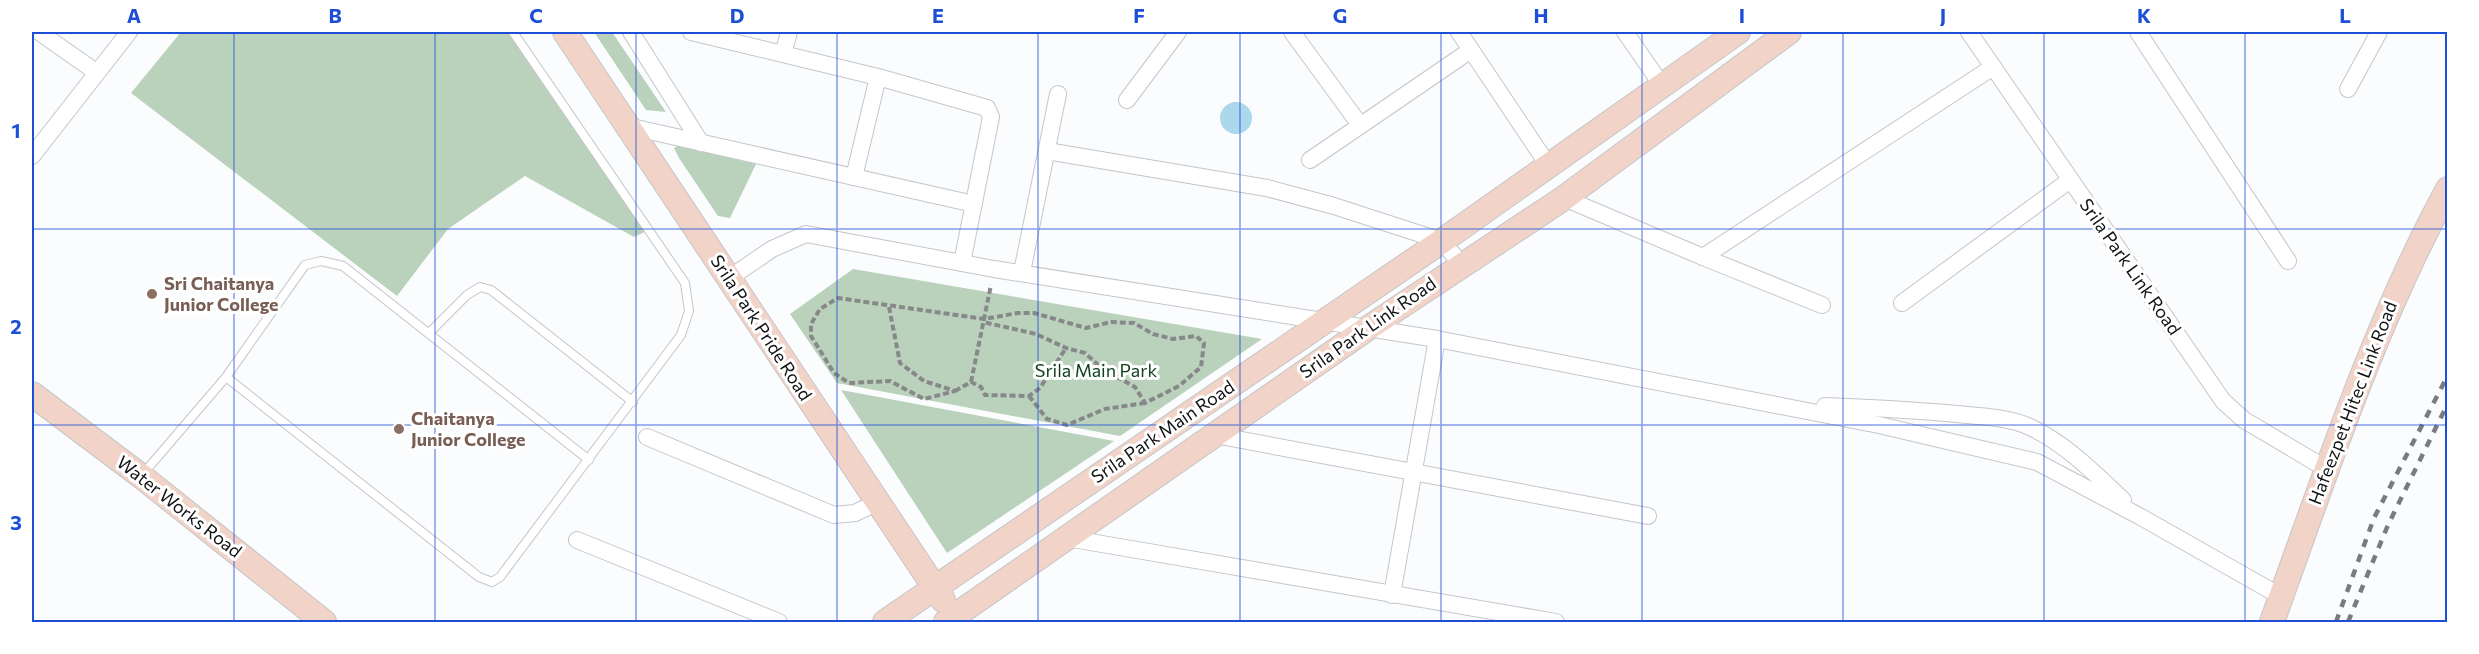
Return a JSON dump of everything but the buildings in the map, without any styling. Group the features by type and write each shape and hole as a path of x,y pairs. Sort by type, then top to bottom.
{"street":[{"path":"39,32 96,72"},
{"path":"33,150 129,32"},
{"name":"Srila Park Pride Road","path":"565,32 876,503 935,588 953,621"},
{"path":"631,32 701,142"},
{"path":"691,32 878,77 987,108 991,117 962,263"},
{"path":"783,54 789,32"},
{"path":"1127,100 1178,32"},
{"path":"1292,32 1360,126"},
{"path":"1459,32 1548,165"},
{"path":"1625,32 1661,84"},
{"path":"1442,241 1661,84 1738,32"},
{"name":"Srila Park Link Road","path":"953,621 1368,328 1461,264 1564,198 1789,32"},
{"name":"Srila Park Link Road","path":"1968,32 2223,400 2244,420 2325,468"},
{"path":"2138,32 2288,261"},
{"path":"2348,89 2379,32"},
{"path":"1310,160 1471,50"},
{"path":"1703,257 1993,67"},
{"path":"854,177 878,77"},
{"path":"1022,272 1058,94"},
{"path":"627,126 974,204"},
{"path":"1047,151 1267,188 1442,241 1461,264"},
{"path":"1902,303 2070,180"},
{"name":"Hafeezpet Hitec Link Road","path":"2272,622 2325,468 2391,305 2448,189"},
{"path":"1564,198 1822,305"},
{"path":"728,279 772,249 806,234 994,269 1437,339 1879,425 2037,462 2141,517 2282,597"},
{"name":"Srila Park Main Road","path":"885,622 1442,241"},
{"path":"1392,595 1437,339"},
{"name":"Water Works Road","path":"32,394 141,476 324,622"},
{"path":"1766,403 1930,411 1999,419 2027,426 2051,438 2079,460 2141,517"},
{"path":"1215,435 1648,516"},
{"path":"647,438 834,515 855,513 876,503"},
{"path":"1068,538 1556,622"},
{"path":"577,540 779,622"}],"lane":[{"path":"226,377 479,578 492,582 500,577 681,335 689,311 685,283 513,32"},
{"path":"141,476 226,377 305,265 321,261 343,266 589,460"},
{"path":"429,333 467,295 480,287 491,290 633,402"}],"path":[{"path":"994,269 984,321 971,381 955,391 924,399 890,381 849,383 834,373 811,336 812,324 820,309 838,298 984,321 1036,334 1066,348 1085,353 1104,370 1135,387 1145,403"},
{"path":"889,307 900,363 924,381 955,391"},
{"path":"984,321 1018,313 1034,313 1086,328 1111,322 1134,323 1153,334 1173,339 1196,336 1204,343 1200,367 1179,386 1145,403 1105,409 1067,425 1047,419 1029,396"},
{"path":"971,381 981,387 985,395 1029,396 1040,388 1066,348"}],"green space":[{"path":"181,32 518,32 653,228 634,237 525,176 448,229 397,296 131,93"},
{"path":"594,32 612,32 666,112 646,110"},
{"path":"678,146 756,164 730,218 718,216 679,158 674,148"},
{"name":"Srila Main Park","path":"853,269 1262,339 1120,436 837,383 790,314"},
{"path":"841,390 1114,441 947,553"}],"water":[{"path":"1236,102 1247,107 1252,118 1247,129 1236,134 1225,129 1220,118 1225,107"}],"railway":[{"path":"2336,622 2374,518 2448,375"},
{"path":"2348,622 2388,525 2448,403"}],"place":[{"name":"Sri Chaitanya Junior College","path":"152,294"},
{"name":"Chaitanya Junior College","path":"399,429"}]}
